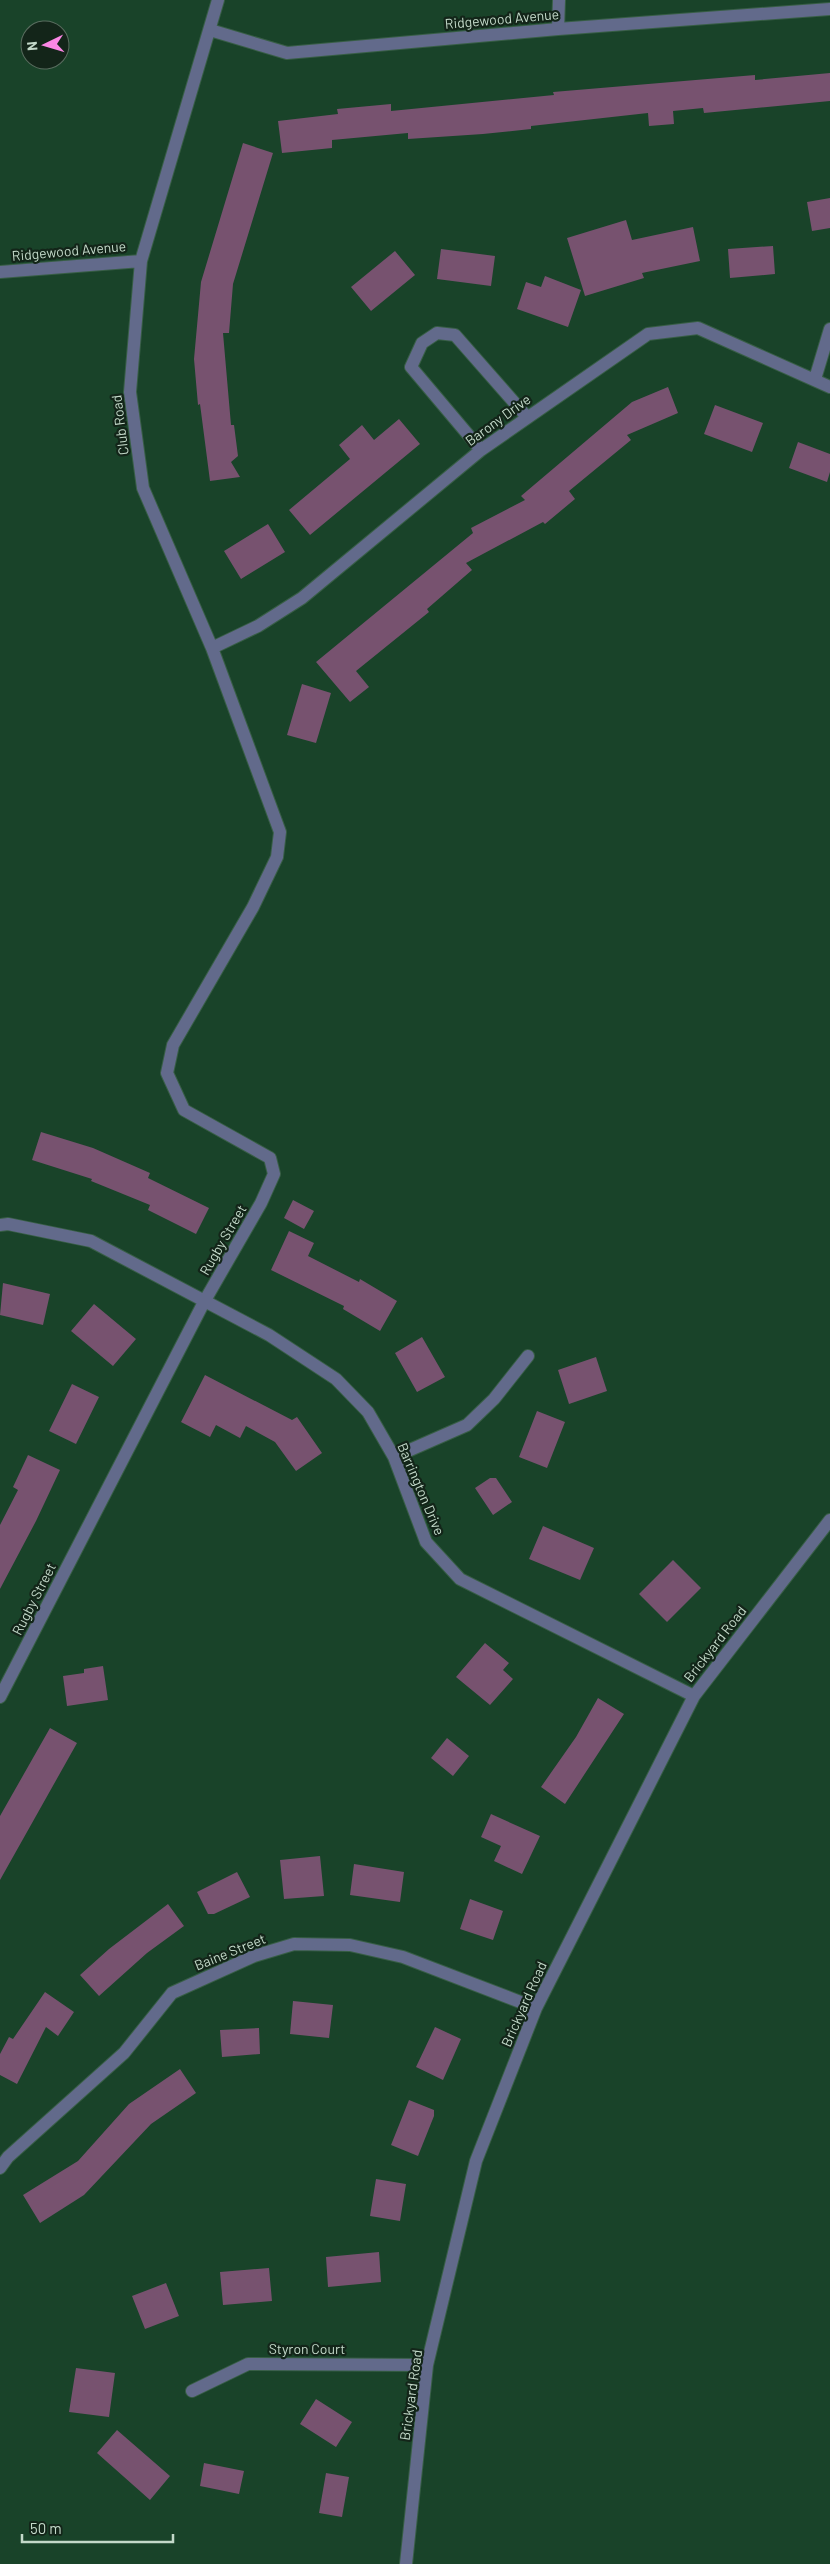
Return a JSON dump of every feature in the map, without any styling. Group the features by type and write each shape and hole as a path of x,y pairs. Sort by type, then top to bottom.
{"street":[{"name":"Club Road","path":"218,0 141,261 130,392 143,488 212,648 280,832"},
{"path":"558,29 559,0"},
{"name":"Ridgewood Avenue","path":"210,30 287,53 558,29 830,9"},
{"name":"Ridgewood Avenue","path":"0,272 141,261"},
{"name":"Barony Drive","path":"212,648 258,626 302,598 481,450 648,334 698,328 830,387"},
{"path":"815,379 830,329"},
{"path":"481,450 411,367 422,343 437,332 455,335 527,417"},
{"name":"Rugby Street","path":"0,1697 204,1302 261,1203 274,1174 270,1158 184,1110 166,1073 173,1045 253,907 277,857 280,832"},
{"name":"Barrington Drive","path":"0,1226 8,1224 91,1241 269,1335 336,1379 368,1412 394,1458 413,1515 426,1542 460,1579 694,1696"},
{"path":"394,1458 467,1425 494,1399 528,1356"},
{"name":"Brickyard Road","path":"406,2564 427,2365 476,2161 536,2008 694,1696 830,1520"},
{"name":"Baine Street","path":"0,2168 8,2157 124,2053 172,1993 254,1956 294,1944 350,1945 403,1957 536,2008"},
{"name":"Styron Court","path":"192,2391 248,2364 427,2365"}],"building":[{"path":"830,73 830,101 704,113 703,108 673,111 674,124 649,126 648,113 531,126 531,129 483,134 408,139 408,133 332,140 332,148 282,153 278,121 338,114 337,109 391,104 391,111 554,95 553,92 755,75 755,80"},
{"path":"243,143 273,153 233,284 229,333 223,333 231,425 234,425 238,456 231,462 240,477 210,481 200,404 198,405 194,359 201,282"},
{"path":"830,198 830,228 812,231 807,202"},
{"path":"626,220 632,240 693,227 700,261 642,273 644,278 585,296 567,238"},
{"path":"773,246 775,274 730,278 728,249"},
{"path":"441,249 495,256 491,286 437,279"},
{"path":"395,251 415,275 371,311 351,287"},
{"path":"545,276 581,290 568,327 517,309 526,282 541,287"},
{"path":"668,387 678,413 627,435 631,440 569,491 575,499 545,524 543,522 466,563 472,570 427,609 429,612 356,671 369,687 350,702 316,662 473,533 471,528 525,500 521,496 632,402"},
{"path":"715,405 763,423 752,452 704,434"},
{"path":"399,419 420,444 310,535 289,510 350,459 339,445 362,425 374,440"},
{"path":"798,442 830,454 830,472 827,482 789,468"},
{"path":"268,524 285,552 241,579 224,551"},
{"path":"302,684 331,693 316,743 287,735"},
{"path":"41,1132 93,1148 150,1173 148,1178 209,1208 196,1234 148,1210 150,1205 91,1181 92,1179 32,1160"},
{"path":"293,1200 314,1211 304,1229 284,1218"},
{"path":"289,1231 314,1243 308,1256 359,1282 360,1279 397,1301 380,1331 343,1309 344,1306 271,1270"},
{"path":"3,1283 50,1294 43,1325 0,1315"},
{"path":"94,1304 136,1339 113,1366 71,1331"},
{"path":"422,1337 445,1377 417,1392 395,1353"},
{"path":"596,1357 607,1391 569,1404 558,1370"},
{"path":"205,1375 292,1420 297,1417 322,1453 296,1471 275,1442 246,1426 240,1438 216,1425 210,1437 181,1422"},
{"path":"72,1384 99,1397 76,1444 49,1431"},
{"path":"537,1411 565,1422 547,1468 519,1457"},
{"path":"28,1455 60,1470 36,1521 0,1589 0,1525 18,1490 13,1487"},
{"path":"490,1478 496,1478 512,1502 493,1515 475,1488"},
{"path":"543,1526 594,1548 580,1580 529,1559"},
{"path":"673,1560 701,1588 667,1622 639,1594"},
{"path":"485,1643 509,1663 503,1670 513,1679 490,1705 456,1677"},
{"path":"103,1666 108,1700 67,1706 63,1676 84,1673 84,1669"},
{"path":"598,1698 624,1714 565,1804 541,1787 576,1737"},
{"path":"50,1728 77,1743 0,1880 0,1816"},
{"path":"447,1738 469,1756 453,1776 431,1758"},
{"path":"491,1814 540,1836 522,1874 494,1861 501,1846 481,1837"},
{"path":"320,1856 324,1896 284,1899 280,1860"},
{"path":"354,1864 404,1872 400,1902 350,1895"},
{"path":"237,1872 250,1897 214,1914 208,1914 197,1892"},
{"path":"470,1899 503,1911 493,1940 460,1929"},
{"path":"168,1904 184,1926 147,1953 99,1996 80,1975 109,1949"},
{"path":"45,1992 74,2012 58,2036 46,2027 17,2084 0,2075 0,2054 9,2037 13,2039"},
{"path":"293,2001 333,2005 329,2038 290,2034"},
{"path":"435,2027 461,2039 443,2080 416,2067"},
{"path":"259,2028 260,2054 222,2057 220,2030"},
{"path":"180,2069 196,2093 151,2124 84,2195 40,2223 23,2195 78,2161 129,2104"},
{"path":"409,2100 434,2110 434,2116 418,2156 391,2145"},
{"path":"376,2179 406,2184 400,2221 370,2216"},
{"path":"379,2252 381,2282 328,2287 326,2257"},
{"path":"269,2268 272,2301 223,2305 220,2272"},
{"path":"166,2283 179,2316 145,2329 132,2296"},
{"path":"76,2368 115,2373 109,2417 69,2412"},
{"path":"316,2399 352,2422 336,2447 300,2424"},
{"path":"117,2430 170,2476 150,2500 97,2453"},
{"path":"204,2463 244,2471 239,2494 200,2486"},
{"path":"326,2473 349,2477 342,2517 319,2513"}]}
